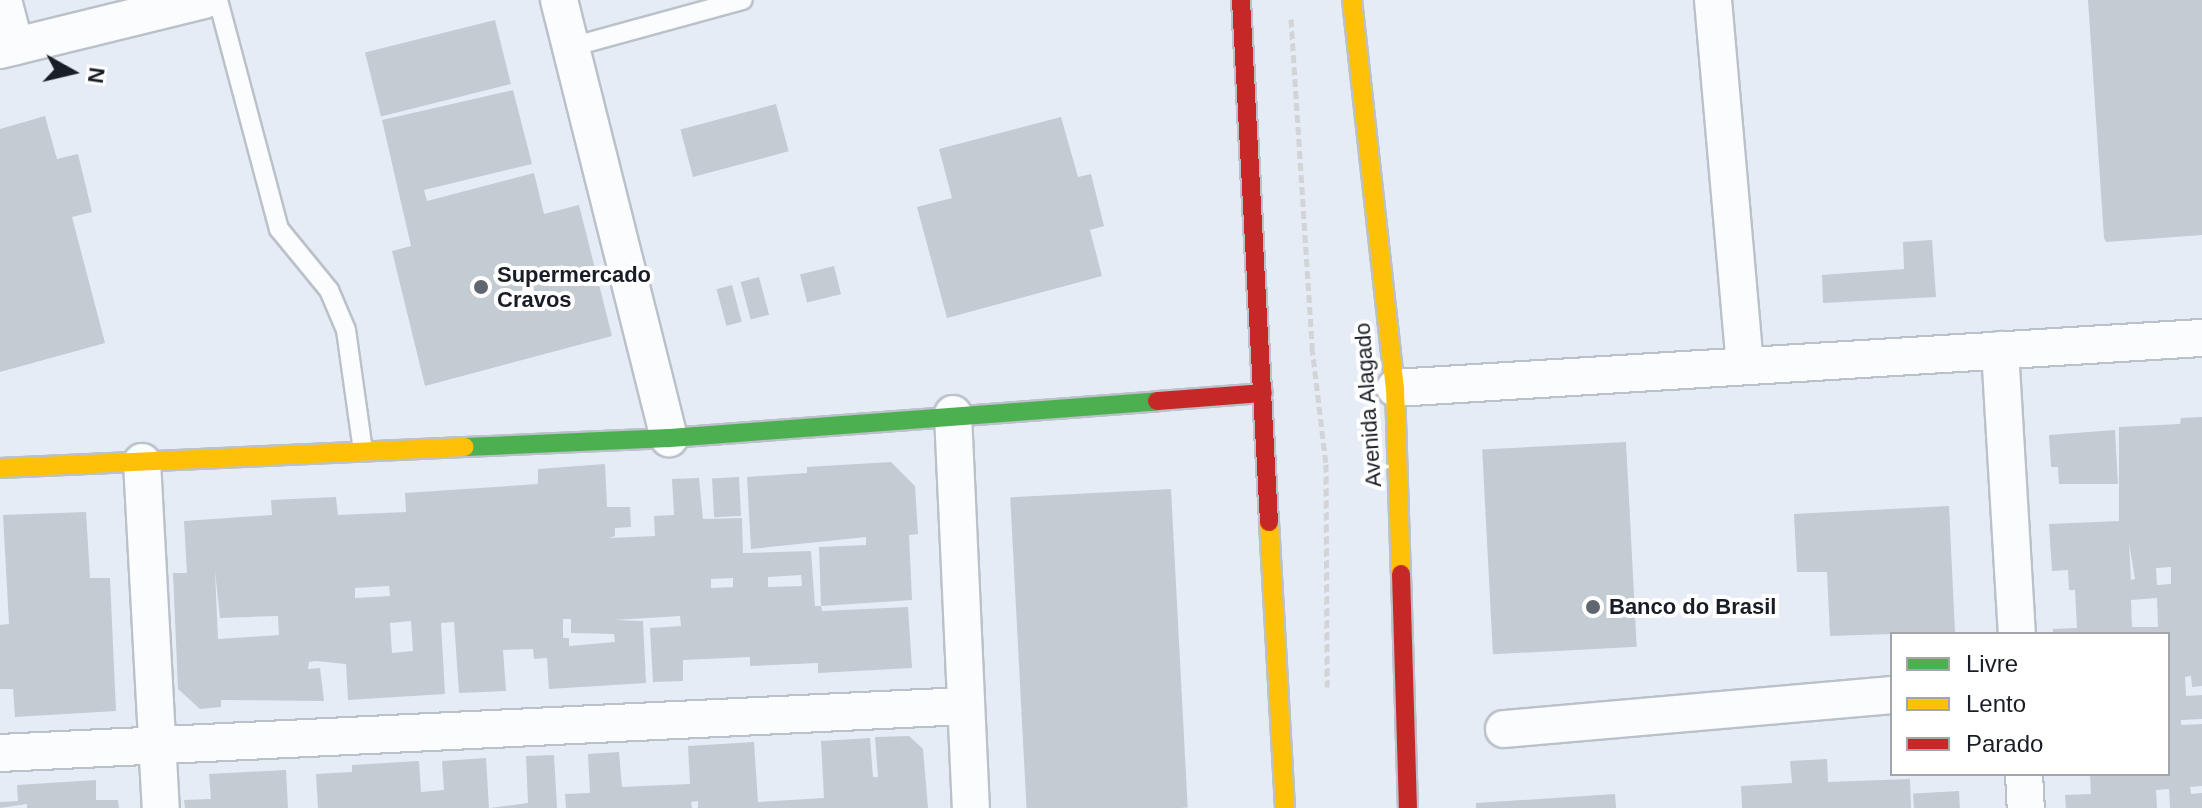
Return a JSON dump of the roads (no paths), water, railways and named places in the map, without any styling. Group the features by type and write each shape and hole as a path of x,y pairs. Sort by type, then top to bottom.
{"main road":[{"path":"1241,0 1285,808"},
{"name":"Avenida Alagado","path":"1352,0 1395,388 1408,808"},
{"path":"0,468 669,438 953,414 1263,393"}],"street":[{"path":"3,0 7,48 204,0"},
{"path":"559,0 669,438"},
{"path":"1713,0 1745,364"},
{"path":"1395,388 2202,338"},
{"path":"2000,350 2017,632"},
{"path":"953,414 971,808"},
{"path":"142,462 155,744 161,808"},
{"path":"1504,729 1890,695"},
{"path":"0,753 966,706"},
{"path":"2024,776 2026,808"}],"lane":[{"path":"218,0 279,229 329,290 346,330 363,451"},
{"path":"571,47 743,0"}],"place":[{"name":"Supermercado Cravos","path":"481,287"},
{"name":"Banco do Brasil","path":"1593,607"}]}
